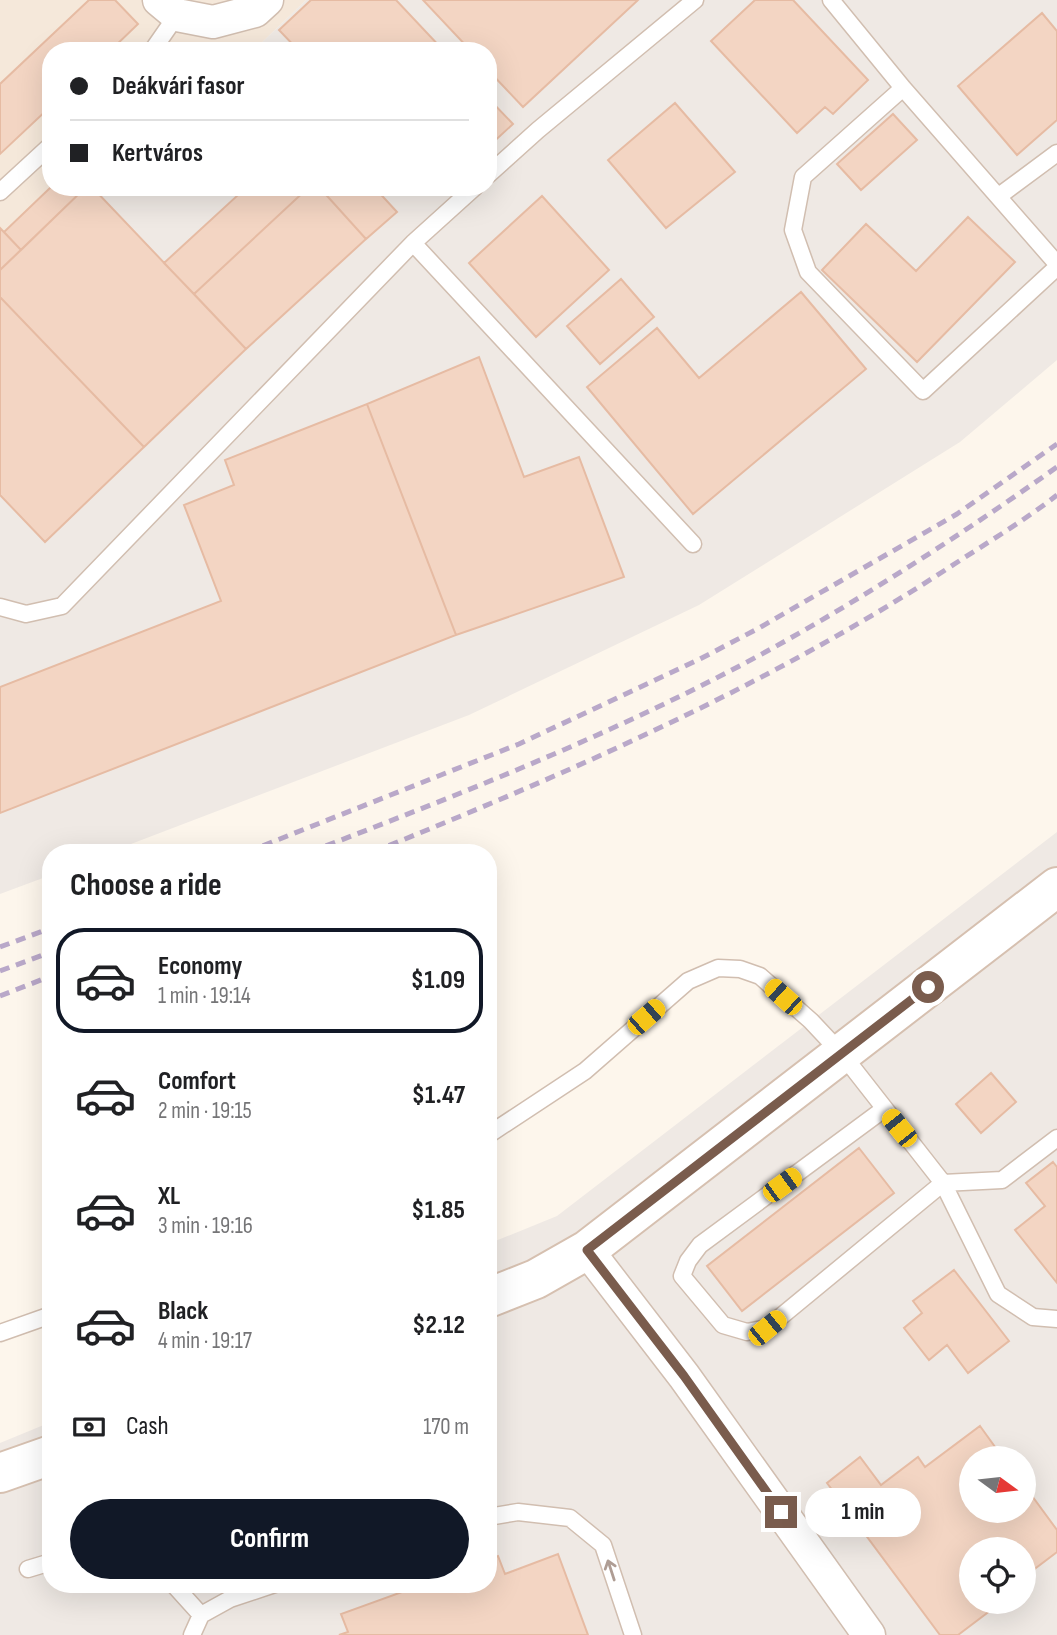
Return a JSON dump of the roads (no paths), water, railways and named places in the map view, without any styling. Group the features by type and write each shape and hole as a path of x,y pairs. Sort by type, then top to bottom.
{"street":[{"path":"168,7 213,22 255,11 267,0"},
{"path":"497,1294 536,1279 587,1250 1057,887"},
{"path":"587,1250 684,1376 869,1635"},
{"path":"0,1474 42,1458"}],"lane":[{"path":"497,167 695,0"},
{"path":"831,0 903,88 1057,265 923,391 808,272 793,230 803,177 903,88"},
{"path":"155,42 168,7"},
{"path":"0,192 42,153"},
{"path":"999,196 1057,153"},
{"path":"0,619 62,606 413,243 465,196"},
{"path":"413,243 693,544"},
{"path":"0,607 26,614"},
{"path":"497,1129 585,1071 688,981 718,968 740,969 760,976 811,1021 842,1054 943,1183 998,1294 1033,1317 1057,1319"},
{"path":"884,1110 700,1245 688,1261 682,1276 723,1325 747,1332 767,1328 943,1183 1002,1180 1057,1138"},
{"path":"0,1333 42,1318"},
{"path":"497,1516 518,1512 570,1518 603,1545 633,1635"},
{"path":"27,1569 42,1565"},
{"path":"181,1593 201,1615"},
{"path":"192,1635 201,1615 230,1599 248,1593"}],"railway":[{"path":"267,844 519,744 700,659 957,514 1057,444"},
{"path":"330,844 544,758 715,679 881,584 1057,467"},
{"path":"392,844 598,756 744,686 886,607 1057,495"},
{"path":"0,947 42,931"},
{"path":"0,971 42,955"},
{"path":"0,996 42,980"}]}
